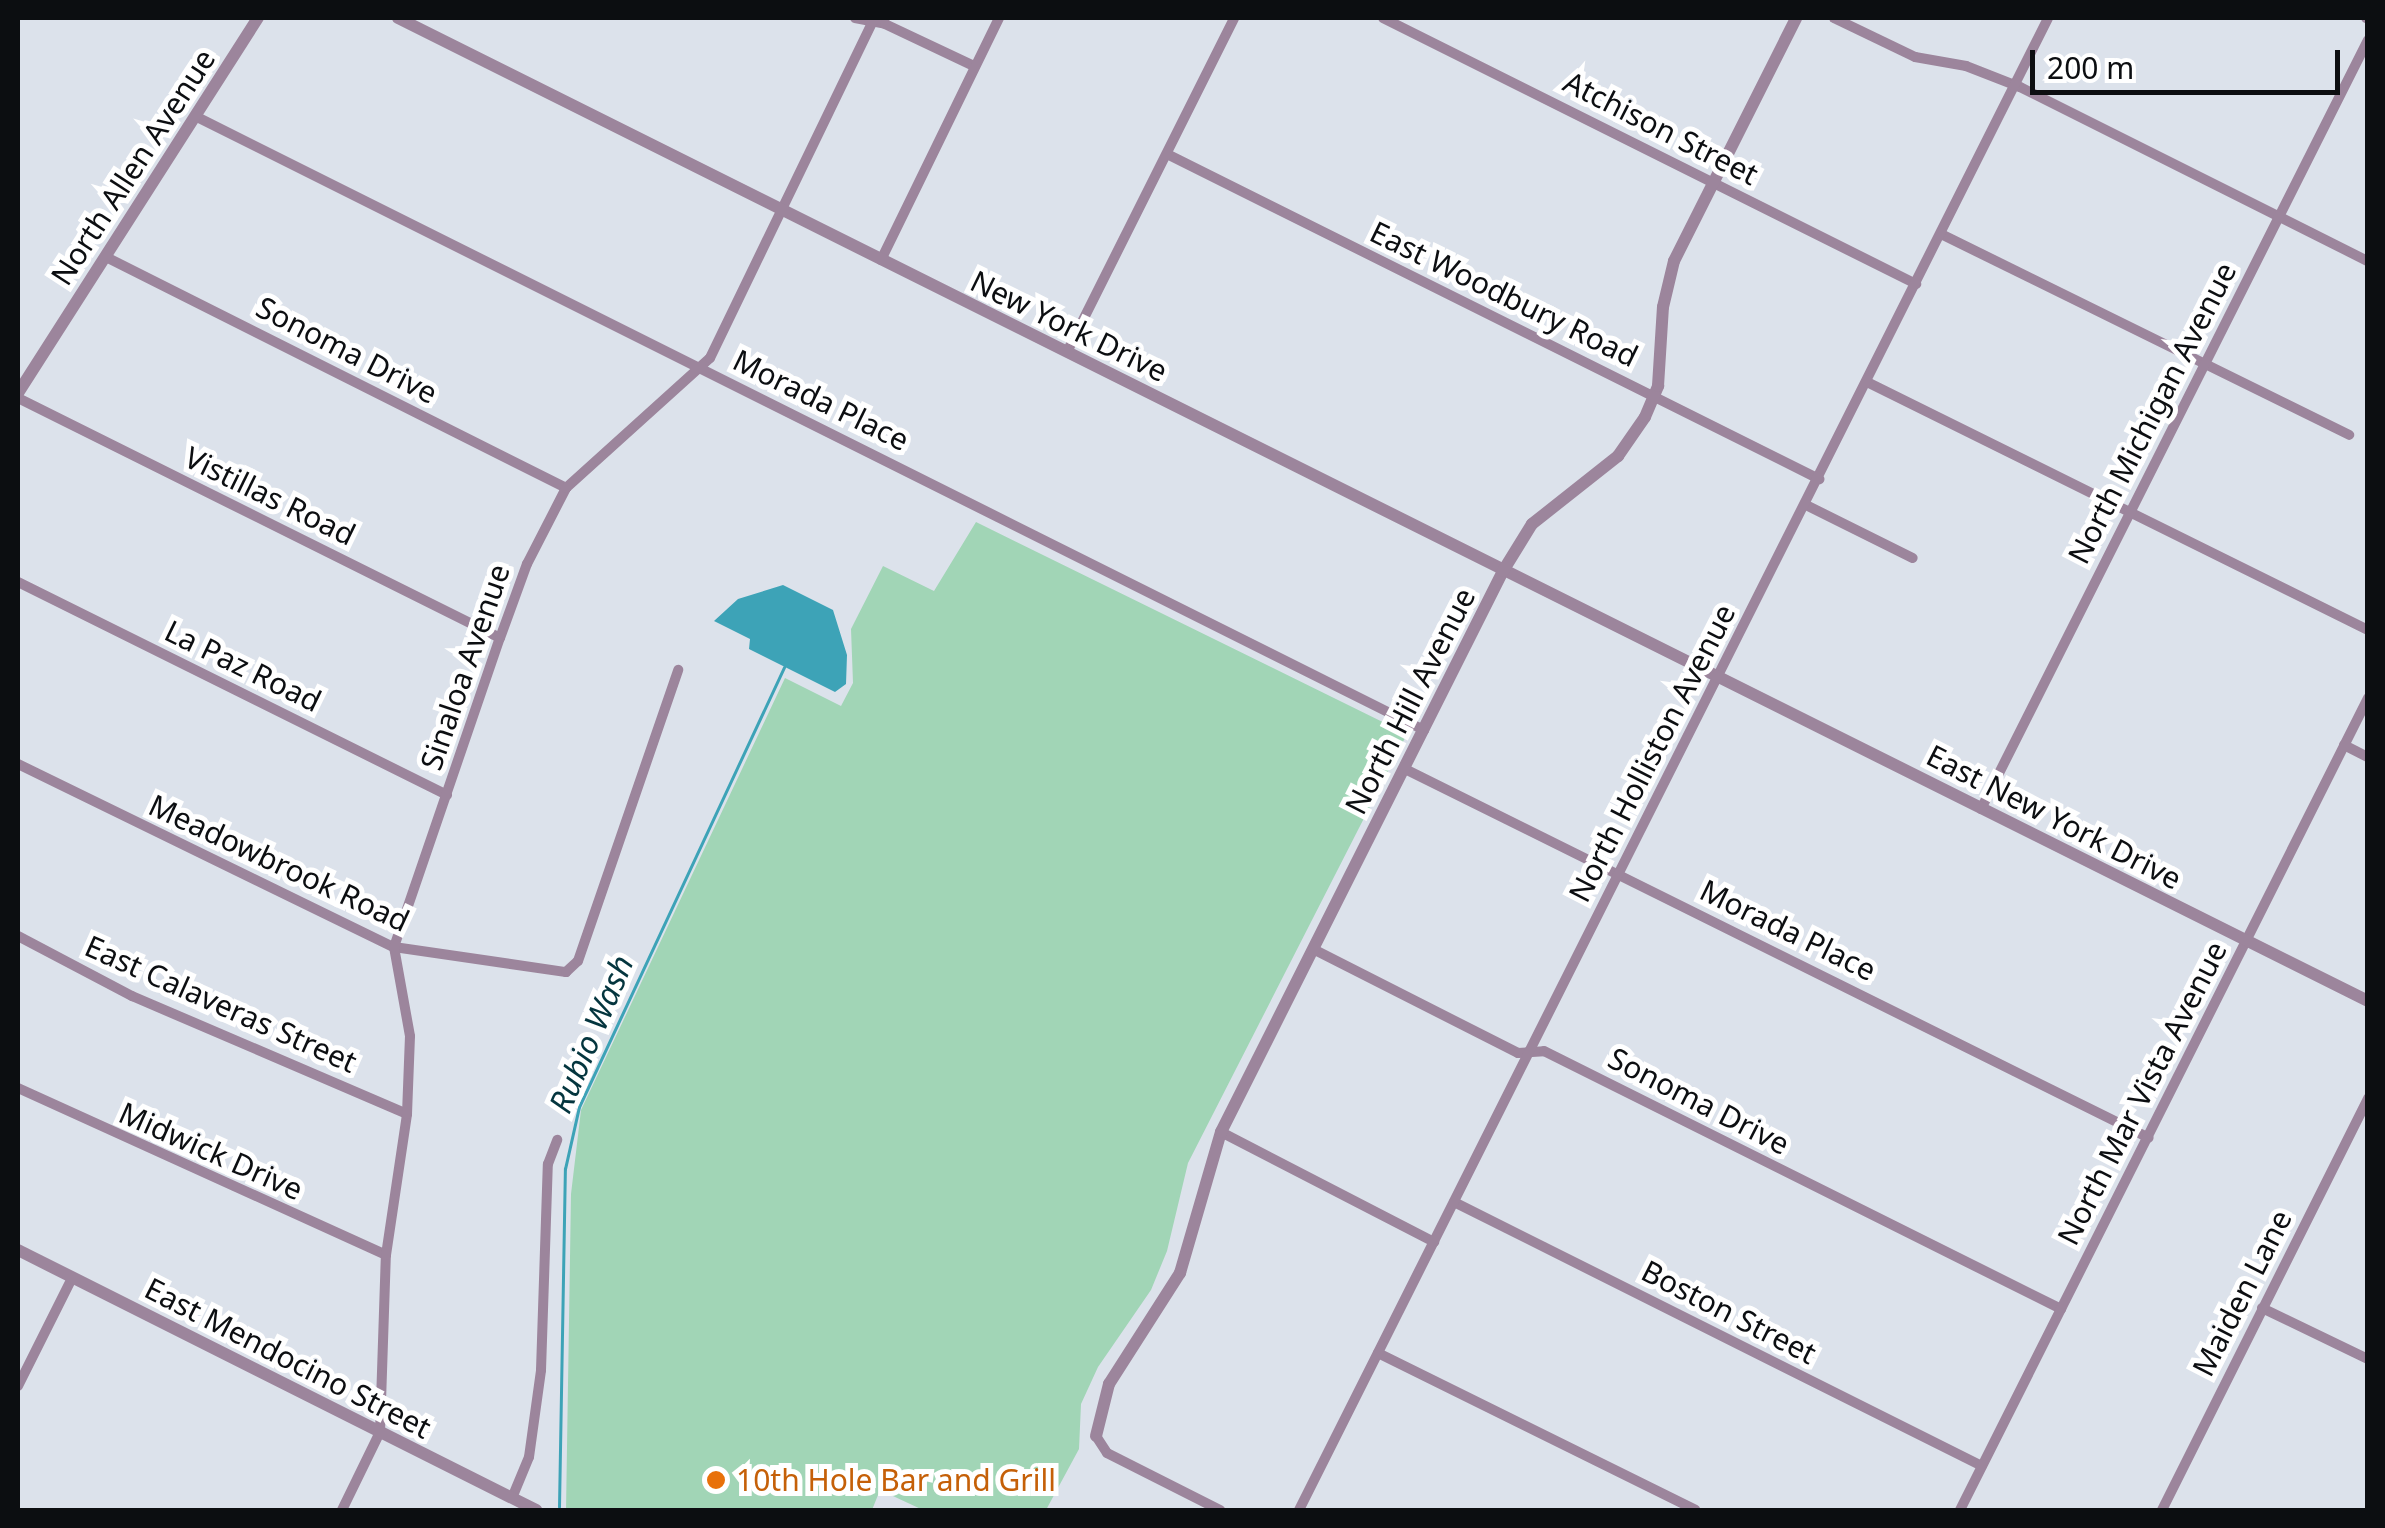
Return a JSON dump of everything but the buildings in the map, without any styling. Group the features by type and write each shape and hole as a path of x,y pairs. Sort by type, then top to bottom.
{"street":[{"name":"North Allen Avenue","path":"18,396 258,18"},
{"name":"New York Drive","path":"398,18 1718,678"},
{"path":"855,18 873,19 974,66"},
{"path":"881,260 998,18"},
{"path":"1067,352 1234,18"},
{"name":"Atchison Street","path":"1383,18 1916,284"},
{"name":"North Hill Avenue","path":"1096,1436 1110,1384 1180,1273 1221,1132 1503,570 1544,511 1626,446 1654,396 1666,285 1796,18"},
{"path":"1834,18 1914,57 2015,85 2368,261"},
{"name":"North Holliston Avenue","path":"1298,1510 2048,18"},
{"name":"Sinaloa Avenue","path":"380,1432 386,1255 406,1114 410,1036 394,947 500,638 541,533 566,488 710,358 779,226 781,210 873,19"},
{"name":"North Michigan Avenue","path":"1981,808 2368,40"},
{"name":"Morada Place","path":"195,116 1424,730"},
{"name":"East Woodbury Road","path":"1167,154 1819,479"},
{"path":"1941,234 2349,435"},
{"name":"Sonoma Drive","path":"106,257 566,488"},
{"path":"1867,382 2368,630"},
{"name":"Vistillas Road","path":"18,396 500,638"},
{"path":"1806,505 1913,558"},
{"name":"La Paz Road","path":"18,582 446,795"},
{"name":"Meadowbrook Road","path":"18,764 394,947 572,968 678,670"},
{"name":"East New York Drive","path":"1718,678 2368,1001"},
{"name":"North Mar Vista Avenue","path":"1960,1510 2368,698"},
{"path":"2344,745 2368,756"},
{"name":"Morada Place","path":"1405,768 2149,1138"},
{"name":"East Calaveras Street","path":"18,936 132,996 406,1114"},
{"name":"Sonoma Drive","path":"1313,950 1518,1052 1544,1050 2061,1309"},
{"name":"Midwick Drive","path":"18,1088 386,1255"},
{"name":"Maiden Lane","path":"2162,1510 2368,1098"},
{"path":"1221,1132 1434,1242"},
{"path":"512,1498 528,1456 541,1370 548,1164 557,1140"},
{"name":"Boston Street","path":"1454,1202 1982,1466"},
{"name":"East Mendocino Street","path":"18,1250 536,1510"},
{"path":"18,1386 72,1278"},
{"path":"2262,1308 2368,1360"},
{"path":"1378,1353 1695,1510"},
{"path":"342,1510 380,1432"},
{"path":"1096,1436 1107,1453 1220,1510"}],"green space":[{"path":"976,522 1407,734 1188,1163 1167,1251 1151,1290 1098,1367 1081,1404 1079,1449 1046,1510 923,1510 880,1490 872,1510 566,1510 571,1194 581,1110 785,678 841,706 853,683 851,629 883,566 934,591"}],"water":[{"path":"783,585 833,610 847,655 846,684 835,692 749,649 750,639 714,621 738,599"}],"waterway":[{"name":"Rubio Wash","path":"559,1507 565,1169 579,1107 784,667"}],"place":[{"name":"10th Hole Bar and Grill","path":"716,1480"}]}
